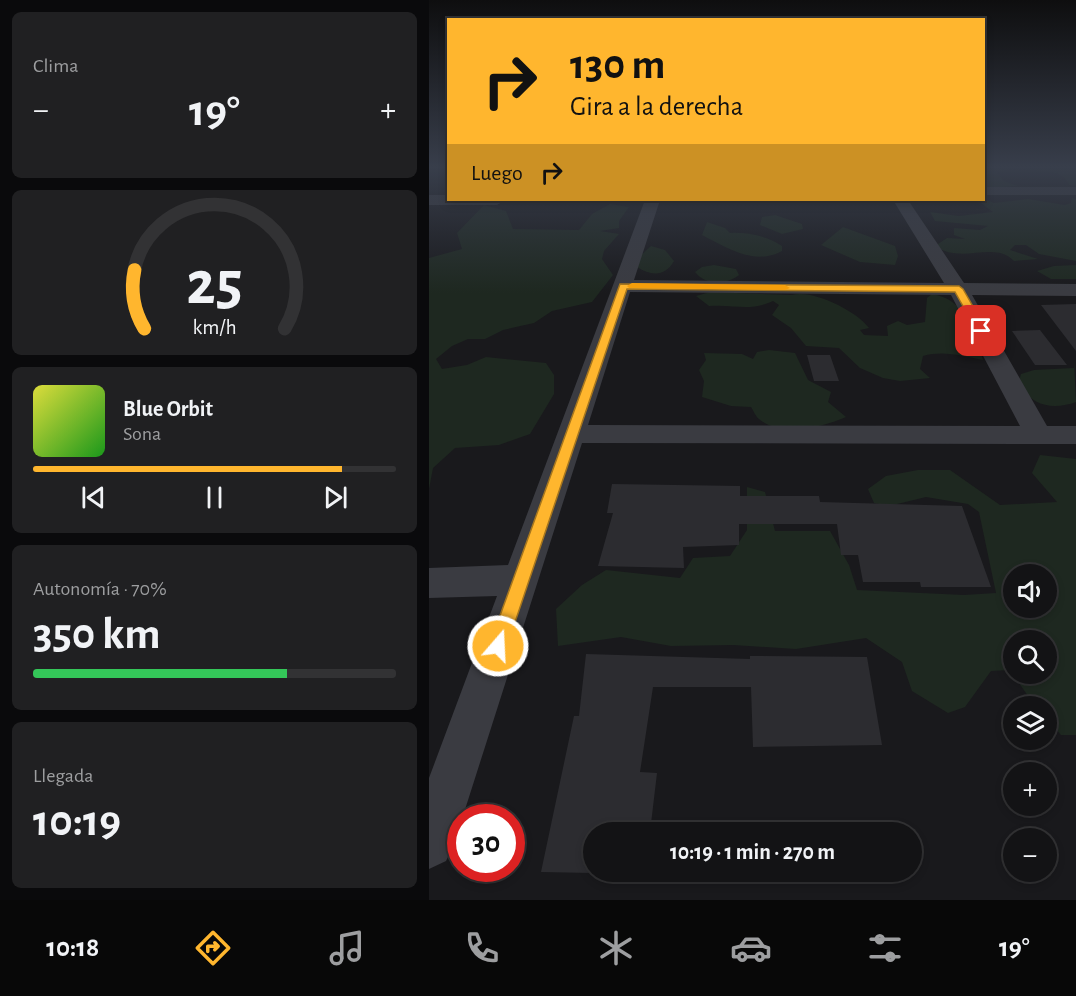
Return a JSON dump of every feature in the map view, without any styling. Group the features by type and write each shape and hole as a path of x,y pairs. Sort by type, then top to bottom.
{"street":[{"path":"429,844 649,209"},
{"path":"907,209 959,289 1039,435"},
{"path":"623,286 1076,290"},
{"path":"572,434 1039,435 1073,439"},
{"path":"429,583 521,580"}],"shaded area":[{"path":"480,209 506,211 513,229 579,230 592,214 601,209 628,209 619,221 619,228 600,231 619,234 604,251 602,259 613,275 592,302 552,311 534,323 503,330 485,339 468,339 452,346 436,359 442,369 467,365 486,357 546,363 554,375 554,394 530,434 499,445 455,448 433,468 429,489 429,258 462,249 457,233"},
{"path":"989,209 1076,209 1076,261 1039,254 1026,245 1015,245 1010,250 1038,259 1014,261 997,252 956,253 935,246 947,238 965,239 954,235 954,228 980,230 988,226 935,221 930,212 959,216 993,212"},
{"path":"775,215 802,224 803,229 782,234 760,225 762,217"},
{"path":"707,222 725,228 730,233 764,237 782,246 782,251 762,257 741,254 702,235"},
{"path":"843,227 895,246 898,256 895,265 860,262 821,245"},
{"path":"651,246 665,250 674,261 666,270 652,273 637,267 640,256"},
{"path":"714,265 736,269 739,275 728,281 710,282 695,272 702,267"},
{"path":"1076,265 1076,279 1051,279 1037,271 1054,266"},
{"path":"710,292 811,295 845,309 863,321 869,328 860,330 864,335 888,336 887,326 898,321 907,325 925,322 927,298 932,294 951,301 963,313 983,346 980,350 983,360 953,354 931,354 923,356 920,369 930,378 900,381 883,378 860,368 839,348 806,346 791,328 772,315 779,305 773,301 749,307 709,306 696,296"},
{"path":"769,350 795,353 808,380 831,392 828,402 846,417 802,429 779,428 759,419 751,407 731,406 702,397 704,381 699,370 706,360 704,353 742,354 753,359 757,352"},
{"path":"1074,360 1076,402 1061,406 1046,405 1032,399 1027,394 1021,382 1021,374 1034,370 1074,368"},
{"path":"1040,455 1076,459 1076,735 1061,735 1057,730 1057,696 1028,696 1020,684 1057,684 1057,630 1003,630 1003,670 991,671 965,707 948,713 912,691 902,662 866,638 796,649 733,645 671,646 621,637 558,646 556,609 582,585 606,570 680,578 693,558 730,556 747,530 747,487 765,492 775,531 830,531 849,565 857,590 964,595 996,593 979,512 968,504 926,497 889,506 874,503 868,489 886,476 918,470 950,470 1000,505 1057,502 1032,473"}],"building":[{"path":"1076,304 1076,351 1041,305"},
{"path":"1040,330 1067,365 1035,365 1012,331"},
{"path":"807,355 830,355 839,381 814,381"},
{"path":"612,484 740,486 740,496 819,496 820,502 962,506 991,587 921,587 920,582 863,582 858,555 841,555 837,524 739,524 739,545 683,547 684,568 598,566 613,513 607,513"},
{"path":"586,654 750,659 750,656 867,657 882,745 753,747 751,687 653,687 640,772 657,773 651,822 583,822 583,873 541,872 574,716 579,716"}],"slow traffic":[{"path":"632,286 785,288"}],"route":[{"path":"498,646 623,286 959,289 981,331"}]}
